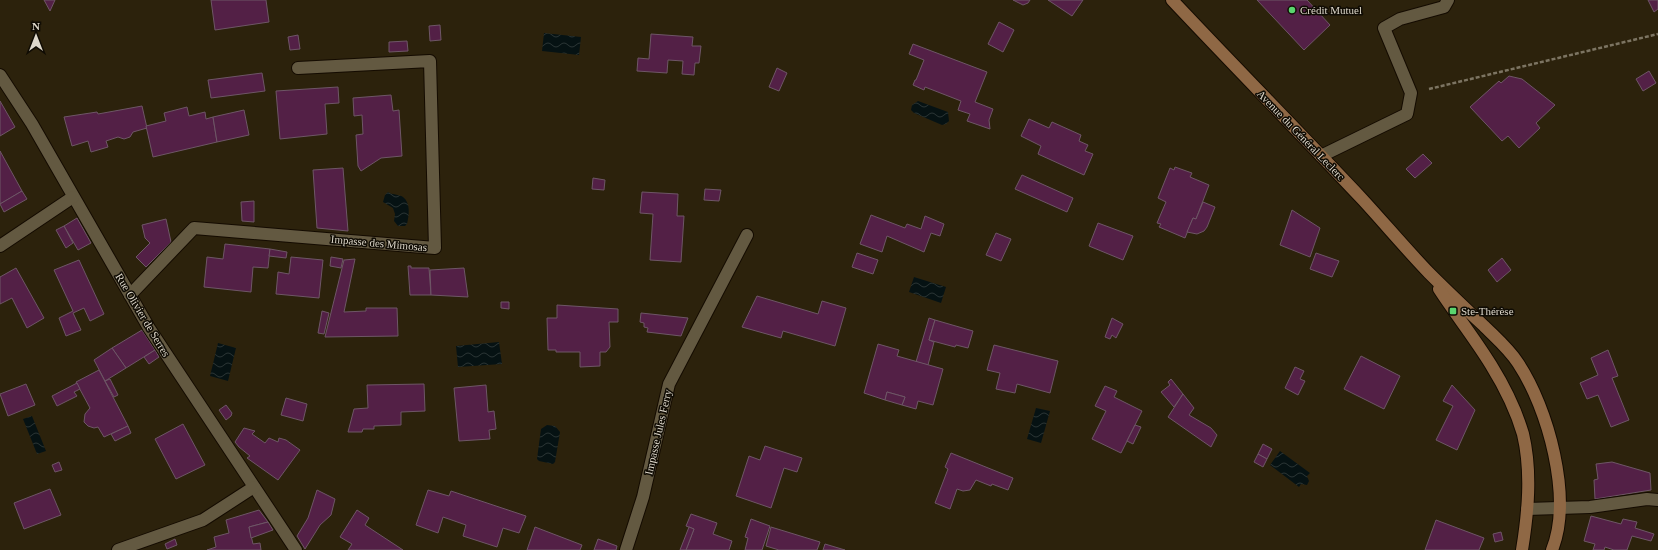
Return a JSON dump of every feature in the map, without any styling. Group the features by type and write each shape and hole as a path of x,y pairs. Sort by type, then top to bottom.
{"main road":[{"name":"Avenue du Général Leclerc","path":"1172,0 1321,156 1429,273 1498,340 1517,362 1530,384 1553,444 1560,508 1558,527 1552,550"},
{"name":"Avenue du Général Leclerc","path":"1429,273 1453,311 1491,364 1511,402 1523,434 1528,468 1527,509 1522,550"}],"street":[{"path":"1321,156 1407,114 1411,93 1384,28 1400,19 1444,7 1448,0"},
{"name":"Impasse des Mimosas","path":"130,295 194,228 435,248 430,61 298,68"},
{"name":"Rue Olivier de Serres","path":"0,75 32,124 153,334 296,550"},
{"path":"0,246 73,197"},
{"name":"Impasse Jules Ferry","path":"626,550 643,497 669,384 747,235"},
{"path":"118,550 203,520 254,487"},
{"path":"1527,509 1590,507 1647,499 1658,500"}],"path":[{"path":"1411,93 1658,34"}],"water":[{"path":"544,33 581,37 579,55 542,51"},
{"path":"918,101 948,112 949,121 942,125 914,113 911,110 912,105"},
{"path":"388,192 401,196 406,200 409,214 407,224 405,226 398,226 394,221 395,214 393,208 383,202 385,195"},
{"path":"914,277 946,287 941,303 909,292"},
{"path":"499,342 502,364 458,367 456,346"},
{"path":"218,343 236,348 228,381 210,376"},
{"path":"1036,408 1050,411 1041,443 1027,439"},
{"path":"32,416 46,451 37,454 23,419"},
{"path":"547,425 555,426 560,432 555,462 553,464 539,461 537,459 541,429"},
{"path":"1280,451 1310,473 1307,476 1309,481 1307,485 1301,484 1299,487 1270,465"}],"building":[{"path":"44,0 55,0 50,11"},
{"path":"211,0 266,0 269,22 215,30"},
{"path":"1013,0 1030,0 1028,3 1023,5"},
{"path":"1048,0 1083,0 1072,16"},
{"path":"1257,0 1307,0 1330,25 1304,50"},
{"path":"1648,0 1658,0 1658,9 1654,12"},
{"path":"999,22 1014,30 1003,52 988,44"},
{"path":"440,25 441,40 430,41 429,26"},
{"path":"651,34 693,37 692,46 701,46 699,63 695,63 694,75 682,74 683,61 668,60 667,73 637,71 638,58 649,59"},
{"path":"298,35 300,49 290,50 288,37"},
{"path":"407,41 408,51 389,52 389,42"},
{"path":"913,44 987,72 975,102 993,109 989,120 990,129 967,121 970,114 958,110 961,101 925,87 924,90 913,85 924,60 909,54"},
{"path":"777,68 787,73 779,91 769,87"},
{"path":"1649,71 1656,83 1643,91 1636,79"},
{"path":"262,73 265,91 211,98 208,80"},
{"path":"1509,76 1522,79 1555,105 1536,123 1540,128 1519,148 1508,136 1502,141 1470,107 1499,81 1501,83"},
{"path":"338,87 339,103 325,104 327,134 280,139 276,91"},
{"path":"391,95 393,111 399,110 402,156 381,158 361,171 358,166 356,135 363,134 362,115 354,116 353,98"},
{"path":"0,101 15,127 0,136"},
{"path":"142,106 147,128 133,132 130,137 124,139 118,137 106,141 108,147 91,152 88,141 72,146 64,117 97,112 98,114"},
{"path":"187,107 189,116 205,112 206,119 213,117 217,142 153,157 146,126 166,121 164,113"},
{"path":"244,110 249,135 217,142 213,117"},
{"path":"1029,119 1049,128 1052,122 1081,135 1079,141 1088,145 1085,151 1093,154 1084,175 1038,154 1041,146 1021,136"},
{"path":"0,151 22,191 0,204"},
{"path":"1423,154 1432,163 1415,178 1406,169"},
{"path":"1175,167 1192,173 1190,177 1209,185 1196,219 1193,218 1185,238 1159,227 1161,224 1157,223 1166,202 1158,198 1170,168 1174,170"},
{"path":"343,168 348,231 317,228 313,170"},
{"path":"1022,175 1073,198 1067,212 1015,189"},
{"path":"593,178 605,180 604,190 592,189"},
{"path":"705,189 721,190 719,201 704,200"},
{"path":"22,191 27,199 4,212 0,204"},
{"path":"642,192 678,194 677,216 684,216 681,262 650,260 653,214 640,213"},
{"path":"254,201 254,222 242,221 241,202"},
{"path":"1203,202 1215,207 1207,227 1204,231 1197,234 1187,232 1193,218 1196,219"},
{"path":"1292,210 1320,228 1310,257 1280,245"},
{"path":"871,215 905,228 907,224 921,229 925,216 944,224 940,236 931,233 924,252 887,236 882,252 860,244"},
{"path":"77,218 91,243 78,250 64,226"},
{"path":"166,219 171,242 146,267 136,257 150,243 145,238 142,225"},
{"path":"1098,223 1133,236 1123,260 1089,246"},
{"path":"64,226 73,243 66,248 56,230"},
{"path":"996,233 1011,239 1001,261 986,255"},
{"path":"225,244 270,249 268,268 253,267 251,292 204,287 207,257 223,259"},
{"path":"270,249 287,252 286,258 269,256"},
{"path":"857,253 878,260 873,274 852,267"},
{"path":"1316,253 1339,261 1332,277 1310,269"},
{"path":"291,257 323,260 319,298 276,294 278,272 289,274"},
{"path":"331,257 343,259 341,268 330,266"},
{"path":"1502,258 1511,270 1497,282 1488,270"},
{"path":"355,259 344,312 366,311 366,308 397,308 398,336 325,337 344,260"},
{"path":"79,260 104,314 90,321 84,308 73,313 81,330 66,336 59,318 73,311 54,270"},
{"path":"408,266 411,266 411,268 429,268 431,295 410,295"},
{"path":"16,268 44,318 27,328 12,298 0,304 0,277"},
{"path":"464,268 468,297 431,295 430,270"},
{"path":"757,296 818,314 822,301 846,308 835,346 783,331 781,338 742,327"},
{"path":"501,302 509,302 509,309 501,308"},
{"path":"557,305 618,309 618,322 609,322 610,347 606,352 600,352 600,366 580,367 580,352 556,352 556,350 548,350 547,318 557,318"},
{"path":"322,311 329,313 324,334 318,333"},
{"path":"641,313 688,318 681,336 647,332 648,328 644,327 644,323 640,322"},
{"path":"929,318 935,320 929,340 934,342 928,365 916,362"},
{"path":"1112,318 1123,324 1116,338 1112,335 1110,339 1105,337"},
{"path":"935,320 973,331 968,348 956,345 955,347 929,340"},
{"path":"142,330 155,350 126,368 112,348"},
{"path":"878,344 899,350 897,356 943,369 933,405 918,401 916,409 902,405 905,397 887,392 885,400 864,393"},
{"path":"994,345 1058,361 1050,393 1017,384 1015,393 996,389 1000,373 987,370"},
{"path":"112,348 126,368 105,381 94,360"},
{"path":"155,350 159,357 149,364 144,357"},
{"path":"1608,350 1618,376 1612,378 1629,420 1611,427 1598,395 1587,399 1580,383 1598,375 1591,358"},
{"path":"1361,356 1400,376 1384,409 1344,389"},
{"path":"1295,367 1304,371 1300,379 1305,381 1298,395 1285,388"},
{"path":"99,370 128,426 104,437 98,427 94,428 88,426 84,422 85,414 90,408 76,382"},
{"path":"110,379 118,395 114,397 105,381"},
{"path":"1171,379 1183,394 1174,407 1161,392 1170,385 1168,382"},
{"path":"77,383 80,389 74,392 77,396 57,406 52,396"},
{"path":"26,384 35,405 8,416 0,394"},
{"path":"424,384 425,411 401,412 401,425 374,426 374,429 363,429 362,432 348,432 354,409 368,408 367,385"},
{"path":"486,385 488,412 494,411 496,429 489,430 490,439 459,441 454,388"},
{"path":"1452,385 1475,410 1457,450 1436,440 1453,406 1443,401"},
{"path":"1105,386 1117,391 1114,397 1142,411 1121,453 1092,439 1106,411 1095,406"},
{"path":"887,392 905,397 902,405 885,400"},
{"path":"1183,394 1194,408 1189,415 1211,428 1217,435 1211,447 1168,417"},
{"path":"286,398 307,404 303,421 281,415"},
{"path":"226,405 232,413 226,420 219,410"},
{"path":"183,424 205,465 176,479 155,439"},
{"path":"1135,425 1141,427 1133,444 1127,441"},
{"path":"128,426 131,433 115,441 111,434"},
{"path":"244,428 255,431 252,434 265,443 269,438 278,442 279,438 286,440 300,450 278,480 247,458 250,456 235,442"},
{"path":"1263,444 1272,449 1267,459 1258,454"},
{"path":"765,446 802,458 797,472 784,468 771,508 736,496 749,456 760,460"},
{"path":"951,453 1013,478 1008,490 992,484 991,486 976,480 970,490 963,491 957,489 950,509 935,503 948,469 945,467"},
{"path":"1258,454 1267,459 1263,467 1254,462"},
{"path":"59,462 62,470 55,472 52,465"},
{"path":"1612,462 1650,473 1651,490 1595,499 1594,480 1598,479 1596,464"},
{"path":"50,489 61,515 24,529 14,503"},
{"path":"317,490 335,499 331,515 320,525 305,549 297,536 308,518"},
{"path":"428,490 449,496 451,491 526,516 519,533 503,528 497,547 463,536 466,525 443,517 438,533 416,525"},
{"path":"259,510 268,522 249,527 253,544 260,543 261,550 207,550 216,547 214,537 229,533 226,520"},
{"path":"357,510 369,518 365,525 403,550 348,550 352,544 340,537"},
{"path":"691,514 717,523 713,534 732,541 729,550 686,550 694,529 686,526"},
{"path":"1591,516 1621,524 1623,519 1637,522 1635,528 1654,534 1651,541 1632,536 1627,550 1614,550 1605,547 1604,550 1593,550 1595,544 1584,541"},
{"path":"751,519 770,526 762,550 745,550 748,538 745,537"},
{"path":"1436,520 1484,538 1479,550 1425,550"},
{"path":"268,522 273,530 251,538 249,527"},
{"path":"535,527 582,545 580,550 527,550"},
{"path":"689,527 694,529 686,550 680,550"},
{"path":"771,527 820,542 817,550 779,550 766,546"},
{"path":"1501,532 1503,540 1495,542 1493,534"},
{"path":"175,539 177,545 167,549 165,544"},
{"path":"598,539 617,546 616,550 594,550"},
{"path":"825,544 845,550 823,550"}],"place":[{"name":"Crédit Mutuel","path":"1292,10"},
{"name":"Ste-Thérèse","path":"1453,311"}]}
